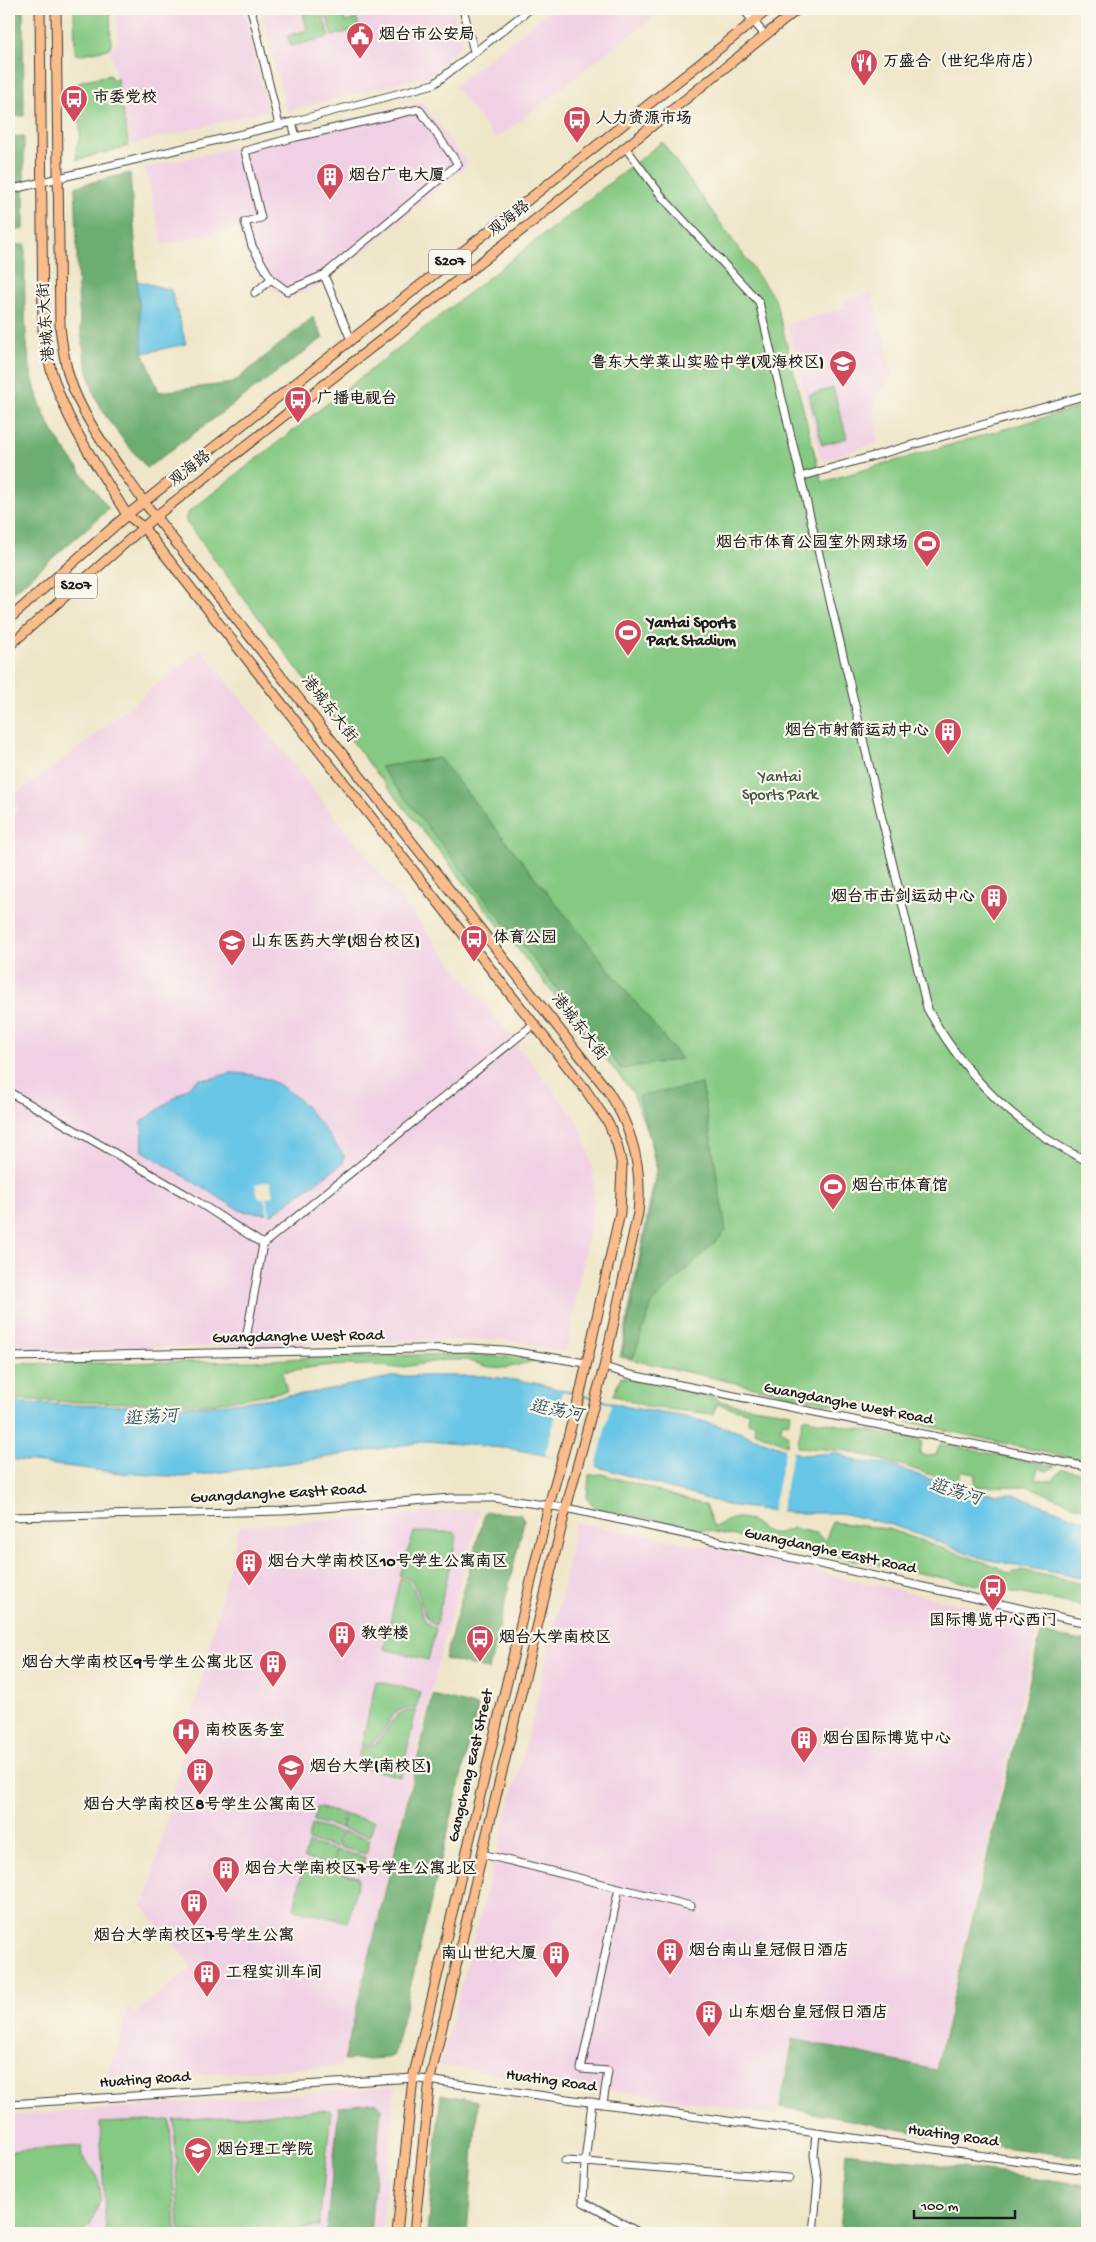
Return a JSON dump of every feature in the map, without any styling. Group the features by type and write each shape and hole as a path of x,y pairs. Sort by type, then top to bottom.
{"main road":[{"name":"港城东大街","path":"40,9 43,331 53,381 75,428 127,515 143,527 534,1024 599,1108 617,1144 622,1166 620,1212 579,1398"},
{"name":"港城东大街","path":"56,9 60,312 64,357 80,404 108,450 144,502 547,1013 620,1109 633,1142 638,1166 640,1191 638,1213 596,1399"},
{"name":"观海路","path":"127,515 769,9"},
{"name":"观海路","path":"143,527 798,9"},
{"name":"S207","path":"9,619 127,515"},
{"name":"S207","path":"9,646 143,527"},
{"name":"Gangcheng East Street","path":"397,2233 413,2078 549,1504 579,1398"},
{"name":"Gangcheng East Street","path":"414,2233 430,2079 482,1854 566,1508 580,1464 596,1399"},
{"path":"505,1692 521,1696"}],"street":[{"path":"251,9 279,125"},
{"path":"463,9 474,52"},
{"path":"9,190 42,184 292,122 434,84 530,9"},
{"path":"744,9 765,35"},
{"path":"419,109 458,164 324,275 287,291 271,279 252,246 245,222 261,218 245,151 296,137 419,109"},
{"path":"292,122 296,137"},
{"path":"625,147 662,198 759,302 927,1008 944,1040 972,1075 997,1100 1063,1150 1087,1161"},
{"path":"324,275 351,340"},
{"path":"255,293 271,279"},
{"path":"800,477 1087,395"},
{"path":"246,1339 263,1244 534,1024"},
{"path":"9,1092 187,1195 263,1244"},
{"name":"Guangdanghe West Road","path":"9,1357 470,1348 504,1350 586,1363"},
{"name":"Guangdanghe West Road","path":"604,1367 631,1375 1087,1467"},
{"name":"Guangdanghe Eastt Road","path":"9,1517 283,1511 451,1498 494,1498 549,1504 1087,1623"},
{"path":"482,1854 691,1906"},
{"path":"604,2103 608,2071 581,2069 620,1888"},
{"name":"Huating Road","path":"9,2104 413,2078 430,2079 1087,2170"},
{"path":"592,2102 585,2162 583,2202 640,2233"},
{"path":"813,2233 818,2181 814,2155 816,2132"},
{"path":"565,2161 789,2178"}],"shaded area":[{"path":"116,9 244,9 268,110 131,145 110,49 118,42"},
{"name":"烟台市公安局","path":"261,9 453,9 462,46 429,75 286,111"},
{"path":"551,9 663,9 496,139 454,86"},
{"path":"422,103 468,164 343,268 311,290 289,297 273,289 249,260 239,228 163,245 145,168"},
{"name":"鲁东大学莱山实验中学(观海校区)","path":"872,292 893,376 873,401 878,443 821,460 787,324 846,308 845,301"},
{"name":"山东医药大学(烟台校区)","path":"201,649 573,1115 583,1132 593,1170 594,1204 566,1352 501,1339 9,1351 9,819 18,809 10,797 61,762"},
{"name":"烟台大学(南校区)","path":"481,1509 438,1663 342,2066 103,2080 116,2055 128,2006 134,2014 192,1967 141,1905 147,1899 239,1526"},
{"path":"575,1522 711,1548 1040,1620 935,2069 791,2038 777,2115 440,2065 533,1717 560,1601"},
{"name":"烟台理工学院","path":"395,2087 382,2233 9,2233 9,2116"}],"green space":[{"path":"9,9 23,9 24,116 9,116"},
{"path":"74,9 110,9 111,46 107,49 79,55 75,53"},
{"path":"331,9 341,9 345,22 357,19 359,29 332,36 326,14 332,12"},
{"path":"316,11 317,16 323,15 329,37 291,46 287,36 307,30 303,14"},
{"path":"110,75 112,80 117,78 129,146 77,160 76,148 80,136 80,112 76,99 75,85 84,80"},
{"path":"24,136 24,229 9,230 9,137"},
{"name":"Yantai Sports Park","path":"662,142 775,299 822,482 1087,405 1087,1462 620,1357 656,1170 650,1139 633,1093 374,770 186,522 186,516 190,511"},
{"path":"130,173 143,352 159,392 233,383 313,317 323,338 147,468 109,421 93,390 82,341 78,290 75,189 77,186"},
{"path":"9,245 25,245 25,318 27,342 30,366 44,413 61,444 109,509 9,596"},
{"path":"833,388 847,438 822,445 809,395"},
{"path":"439,758 681,1059 621,1069 380,767"},
{"path":"702,1084 726,1231 653,1302 633,1358 622,1355 658,1170 639,1096"},
{"path":"459,1354 543,1359 506,1368 489,1367 465,1360 444,1360 398,1368 371,1365 321,1366 282,1372 287,1391 210,1404 9,1399 9,1364 253,1361 320,1357"},
{"path":"621,1377 715,1397 719,1401 728,1403 791,1413 788,1423 782,1422 781,1430 788,1435 787,1445 754,1431 755,1424 748,1422 749,1413 717,1404 714,1414 648,1407 613,1395"},
{"path":"803,1418 922,1441 920,1454 926,1456 936,1455 940,1444 1055,1466 1047,1471 1038,1468 1035,1479 1052,1481 1062,1469 1087,1474 1087,1510 1027,1486 974,1487 975,1474 961,1470 958,1484 904,1466 848,1451 797,1447"},
{"path":"602,1474 705,1505 714,1527 728,1520 746,1519 767,1532 782,1532 792,1528 816,1533 825,1541 832,1522 888,1529 998,1567 1009,1574 1022,1570 1087,1585 1087,1607 595,1508 587,1498 589,1475"},
{"path":"485,1512 520,1514 524,1521 489,1670 445,1659"},
{"path":"414,1532 453,1532 457,1535 436,1626 425,1614 414,1585 400,1576"},
{"path":"400,1578 408,1582 413,1588 424,1618 436,1629 428,1660 384,1649"},
{"path":"1041,1633 1087,1642 1087,2158 972,2143 780,2107 793,2039 936,2070"},
{"path":"376,1681 420,1692 416,1709 406,1709 398,1712 392,1717 377,1738 370,1744 361,1747"},
{"path":"433,1695 478,1707 394,2054 387,2058 344,2060"},
{"path":"407,1711 416,1711 401,1777 357,1766 360,1749 369,1747 376,1742 399,1714"},
{"path":"317,1807 344,1814 341,1828 313,1821"},
{"path":"346,1815 374,1821 370,1836 342,1829"},
{"path":"312,1825 340,1832 336,1847 308,1840"},
{"path":"342,1832 370,1839 366,1854 338,1847"},
{"path":"308,1843 336,1850 332,1865 304,1858"},
{"path":"337,1850 365,1857 362,1872 334,1865"},
{"path":"304,1864 359,1877 348,1922 294,1909"},
{"path":"441,2094 478,2101 467,2233 427,2233"},
{"path":"376,2102 381,2108 370,2233 326,2233 339,2107"},
{"path":"331,2110 319,2227 233,2233 179,2233 174,2120"},
{"path":"170,2120 176,2233 106,2233 100,2123"},
{"path":"81,2146 82,2157 94,2171 100,2186 100,2201 90,2225 80,2233 9,2233 9,2151"},
{"path":"846,2152 1087,2185 1087,2233 840,2233"}],"water":[{"path":"137,281 171,290 186,344 143,353"},
{"path":"230,1073 251,1075 269,1080 284,1088 309,1111 344,1155 343,1163 272,1214 241,1211 143,1151 142,1122 199,1079 210,1079"},
{"name":"逛荡河","path":"396,1376 485,1376 535,1383 632,1408 681,1416 725,1427 802,1455 837,1453 859,1462 887,1464 955,1488 995,1494 1013,1494 1087,1522 1087,1579 985,1559 892,1525 841,1513 790,1513 727,1505 585,1463 512,1449 428,1441 310,1460 184,1477 120,1473 9,1459 9,1402 70,1405 210,1406 310,1393"}],"pier":[{"path":"270,1181 273,1196 266,1198 270,1214 268,1215 264,1198 259,1199 255,1184"},
{"path":"562,1392 611,1404 596,1468 545,1455"},
{"path":"786,1447 793,1450 780,1515 772,1513"}],"place":[{"name":"烟台市公安局","path":"360,60"},
{"name":"万盛合（世纪华府店）","path":"864,87"},
{"name":"市委党校","path":"74,123"},
{"name":"人力资源市场","path":"577,144"},
{"name":"烟台广电大厦","path":"330,201"},
{"name":"鲁东大学莱山实验中学(观海校区)","path":"843,388"},
{"name":"广播电视台","path":"298,424"},
{"name":"烟台市体育公园室外网球场","path":"927,568"},
{"name":"Yantai Sports Park Stadium","path":"628,657"},
{"name":"烟台市射箭运动中心","path":"948,756"},
{"name":"烟台市击剑运动中心","path":"994,922"},
{"name":"体育公园","path":"474,963"},
{"name":"山东医药大学(烟台校区)","path":"232,967"},
{"name":"烟台市体育馆","path":"833,1211"},
{"name":"烟台大学南校区10号学生公寓南区","path":"249,1587"},
{"name":"国际博览中心西门","path":"993,1612"},
{"name":"教学楼","path":"342,1659"},
{"name":"烟台大学南校区","path":"480,1663"},
{"name":"烟台大学南校区9号学生公寓北区","path":"273,1688"},
{"name":"南校医务室","path":"186,1756"},
{"name":"烟台国际博览中心","path":"804,1764"},
{"name":"烟台大学(南校区)","path":"291,1792"},
{"name":"烟台大学南校区8号学生公寓南区","path":"200,1796"},
{"name":"烟台大学南校区7号学生公寓北区","path":"226,1894"},
{"name":"烟台大学南校区7号学生公寓","path":"194,1927"},
{"name":"烟台南山皇冠假日酒店","path":"670,1976"},
{"name":"南山世纪大厦","path":"556,1979"},
{"name":"工程实训车间","path":"207,1998"},
{"name":"山东烟台皇冠假日酒店","path":"709,2038"},
{"name":"烟台理工学院","path":"198,2175"}]}
